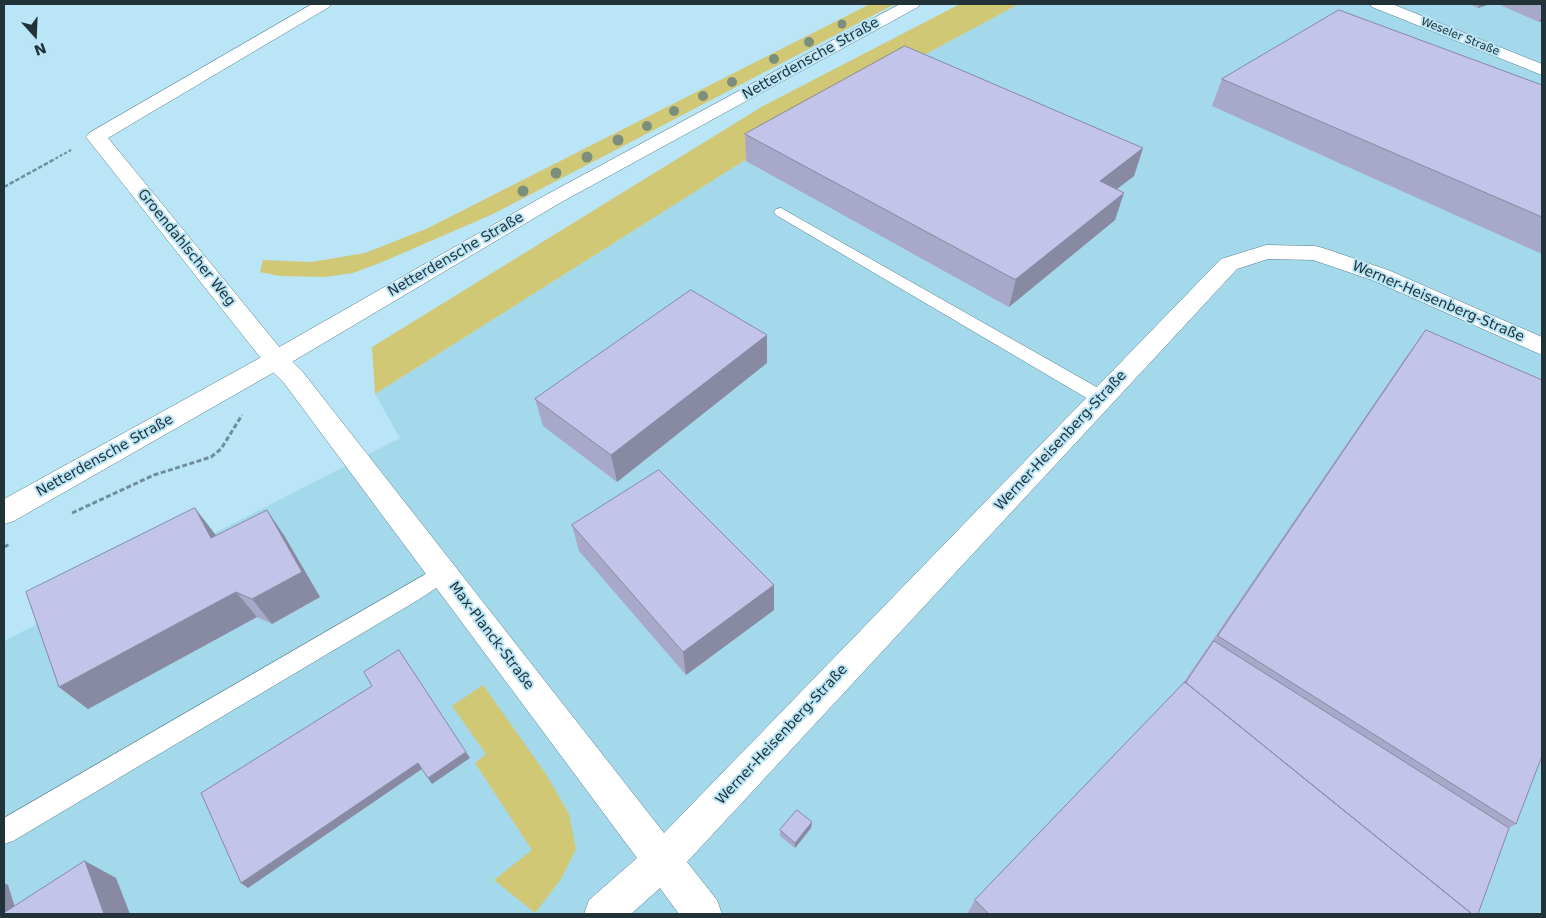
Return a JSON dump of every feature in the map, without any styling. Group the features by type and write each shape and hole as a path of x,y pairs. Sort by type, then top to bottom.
{"street":[{"path":"96,137 323,4"},
{"name":"Netterdensche Straße","path":"4,513 276,360 552,200 912,4"},
{"name":"Weseler Straße","path":"1378,4 1542,70"},
{"name":"Groendahlscher Weg","path":"96,137 276,360"},
{"name":"Werner-Heisenberg-Straße","path":"603,914 663,860 1229,264 1266,252 1316,252 1380,275 1542,347"},
{"name":"Max-Planck-Straße","path":"276,360 299,385 703,914"}],"lane":[{"path":"781,212 1101,398"},
{"path":"4,832 412,594 443,573"}],"path":[{"path":"4,187 96,137"}],"shaded area":[{"path":"870,4 895,4 493,214 353,273 325,277 279,276 260,272 263,260 311,262 365,253 426,229"},
{"path":"960,4 1019,4 887,75 731,169 375,394 372,347 763,106"},
{"path":"1019,4 1542,4 1542,914 4,914 4,641 400,438 375,394 731,169 887,75"},
{"path":"483,685 546,774 569,814 576,849 561,879 535,913 494,880 532,850 475,763 486,754 452,706"}],"building":[{"path":"1339,10 1542,85 1542,217 1222,79"},
{"path":"905,46 1143,148 1100,181 1124,193 1014,279 745,134"},
{"path":"691,290 767,335 611,455 535,399"},
{"path":"1426,330 1542,380 1542,756 1516,824 1218,636"},
{"path":"659,470 774,585 683,652 572,525"},
{"path":"195,508 211,538 267,510 302,572 252,599 236,592 59,687 26,592"},
{"path":"1214,641 1509,828 1478,914 1472,914 1185,682"},
{"path":"399,650 466,752 428,778 418,763 241,883 201,793 372,686 364,672"},
{"path":"1185,682 1472,914 989,914 975,900"},
{"path":"797,810 812,822 795,843 780,830"},
{"path":"85,861 104,914 4,914 4,913"}]}
